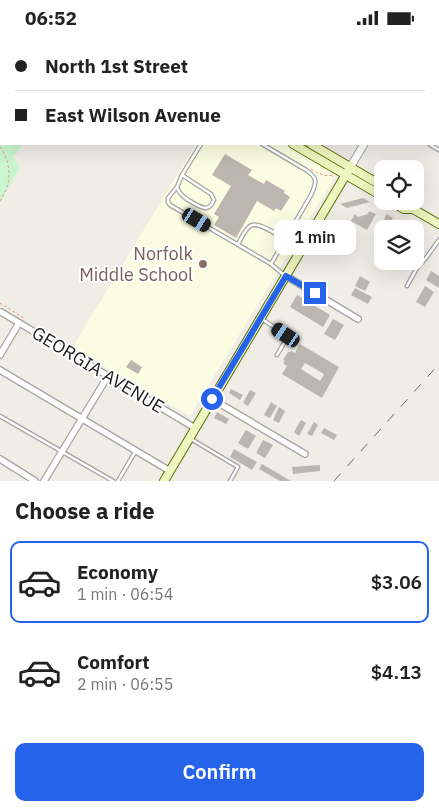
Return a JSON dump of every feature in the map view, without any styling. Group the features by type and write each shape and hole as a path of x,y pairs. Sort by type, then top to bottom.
{"main road":[{"path":"294,145 374,191"},
{"path":"313,145 374,180"},
{"path":"164,481 350,166"},
{"path":"415,210 439,224"}],"street":[{"path":"350,166 363,145"},
{"path":"286,276 358,319"},
{"name":"GEORGIA AVENUE","path":"1,312 195,428"},
{"path":"0,355 21,323"},
{"path":"0,370 170,471"},
{"path":"44,481 108,376"},
{"path":"212,399 305,453"},
{"path":"0,459 35,481"}],"lane":[{"path":"200,145 168,202 170,205 271,264 286,276"},
{"path":"264,145 313,175 316,179 312,195 271,264"},
{"path":"177,187 186,198 204,207 210,206 214,200 211,194 182,175"},
{"path":"238,245 248,227 256,224 285,239"},
{"path":"407,286 417,268 439,240"},
{"path":"261,319 286,335 277,355"},
{"path":"0,416 113,481"},
{"path":"189,438 238,467 230,481"},
{"path":"118,481 136,451"}],"path":[{"path":"0,147 4,152 10,176 7,190 0,201"},
{"path":"306,166 321,175 334,175"},
{"path":"0,303 25,319 21,323"}],"shaded area":[{"name":"Norfolk Middle School","path":"195,145 287,145 331,171 333,180 190,416 72,348"}],"green space":[{"path":"0,145 22,145 17,154 12,156 20,168 0,202"}],"building":[{"path":"225,154 252,170 248,175 264,184 266,180 285,191 284,193 290,197 281,211 276,208 274,211 257,201 236,238 214,225 219,217 214,214 231,186 212,175"},
{"path":"363,198 370,202 347,208 340,204"},
{"path":"369,211 376,214 367,230 351,221 355,214 358,217 368,214"},
{"path":"387,214 393,218 392,220 384,220"},
{"path":"431,271 439,276 439,288 426,280"},
{"path":"360,276 370,282 365,291 355,286"},
{"path":"425,286 434,292 425,307 416,302"},
{"path":"355,288 372,297 368,304 351,295"},
{"path":"297,295 330,315 323,327 290,307"},
{"path":"333,319 344,325 335,340 324,334"},
{"path":"300,344 339,367 322,398 282,374 287,366 283,363 285,361 283,360 288,352 295,353","holes":["305,363 324,374 320,381 301,369"]},
{"path":"131,360 142,367 138,374 126,367"},
{"path":"231,389 243,395 240,400 229,393"},
{"path":"250,390 256,393 248,406 243,403"},
{"path":"271,402 277,406 270,418 264,415"},
{"path":"279,407 285,411 279,423 273,420"},
{"path":"217,412 229,419 226,424 214,418"},
{"path":"301,420 306,423 299,436 294,432"},
{"path":"314,422 318,425 312,436 307,434"},
{"path":"324,428 337,435 334,440 321,433"},
{"path":"246,430 256,436 248,449 238,443"},
{"path":"263,440 273,445 265,458 256,453"},
{"path":"234,449 257,462 252,470 230,457"},
{"path":"262,464 291,481 280,481 259,469"},
{"path":"320,465 320,471 293,474 292,467"}],"railway":[{"path":"334,481 439,364"}],"place":[{"name":"Norfolk Middle School","path":"203,264"}],"route":[{"path":"212,399 286,276 315,293"}]}
